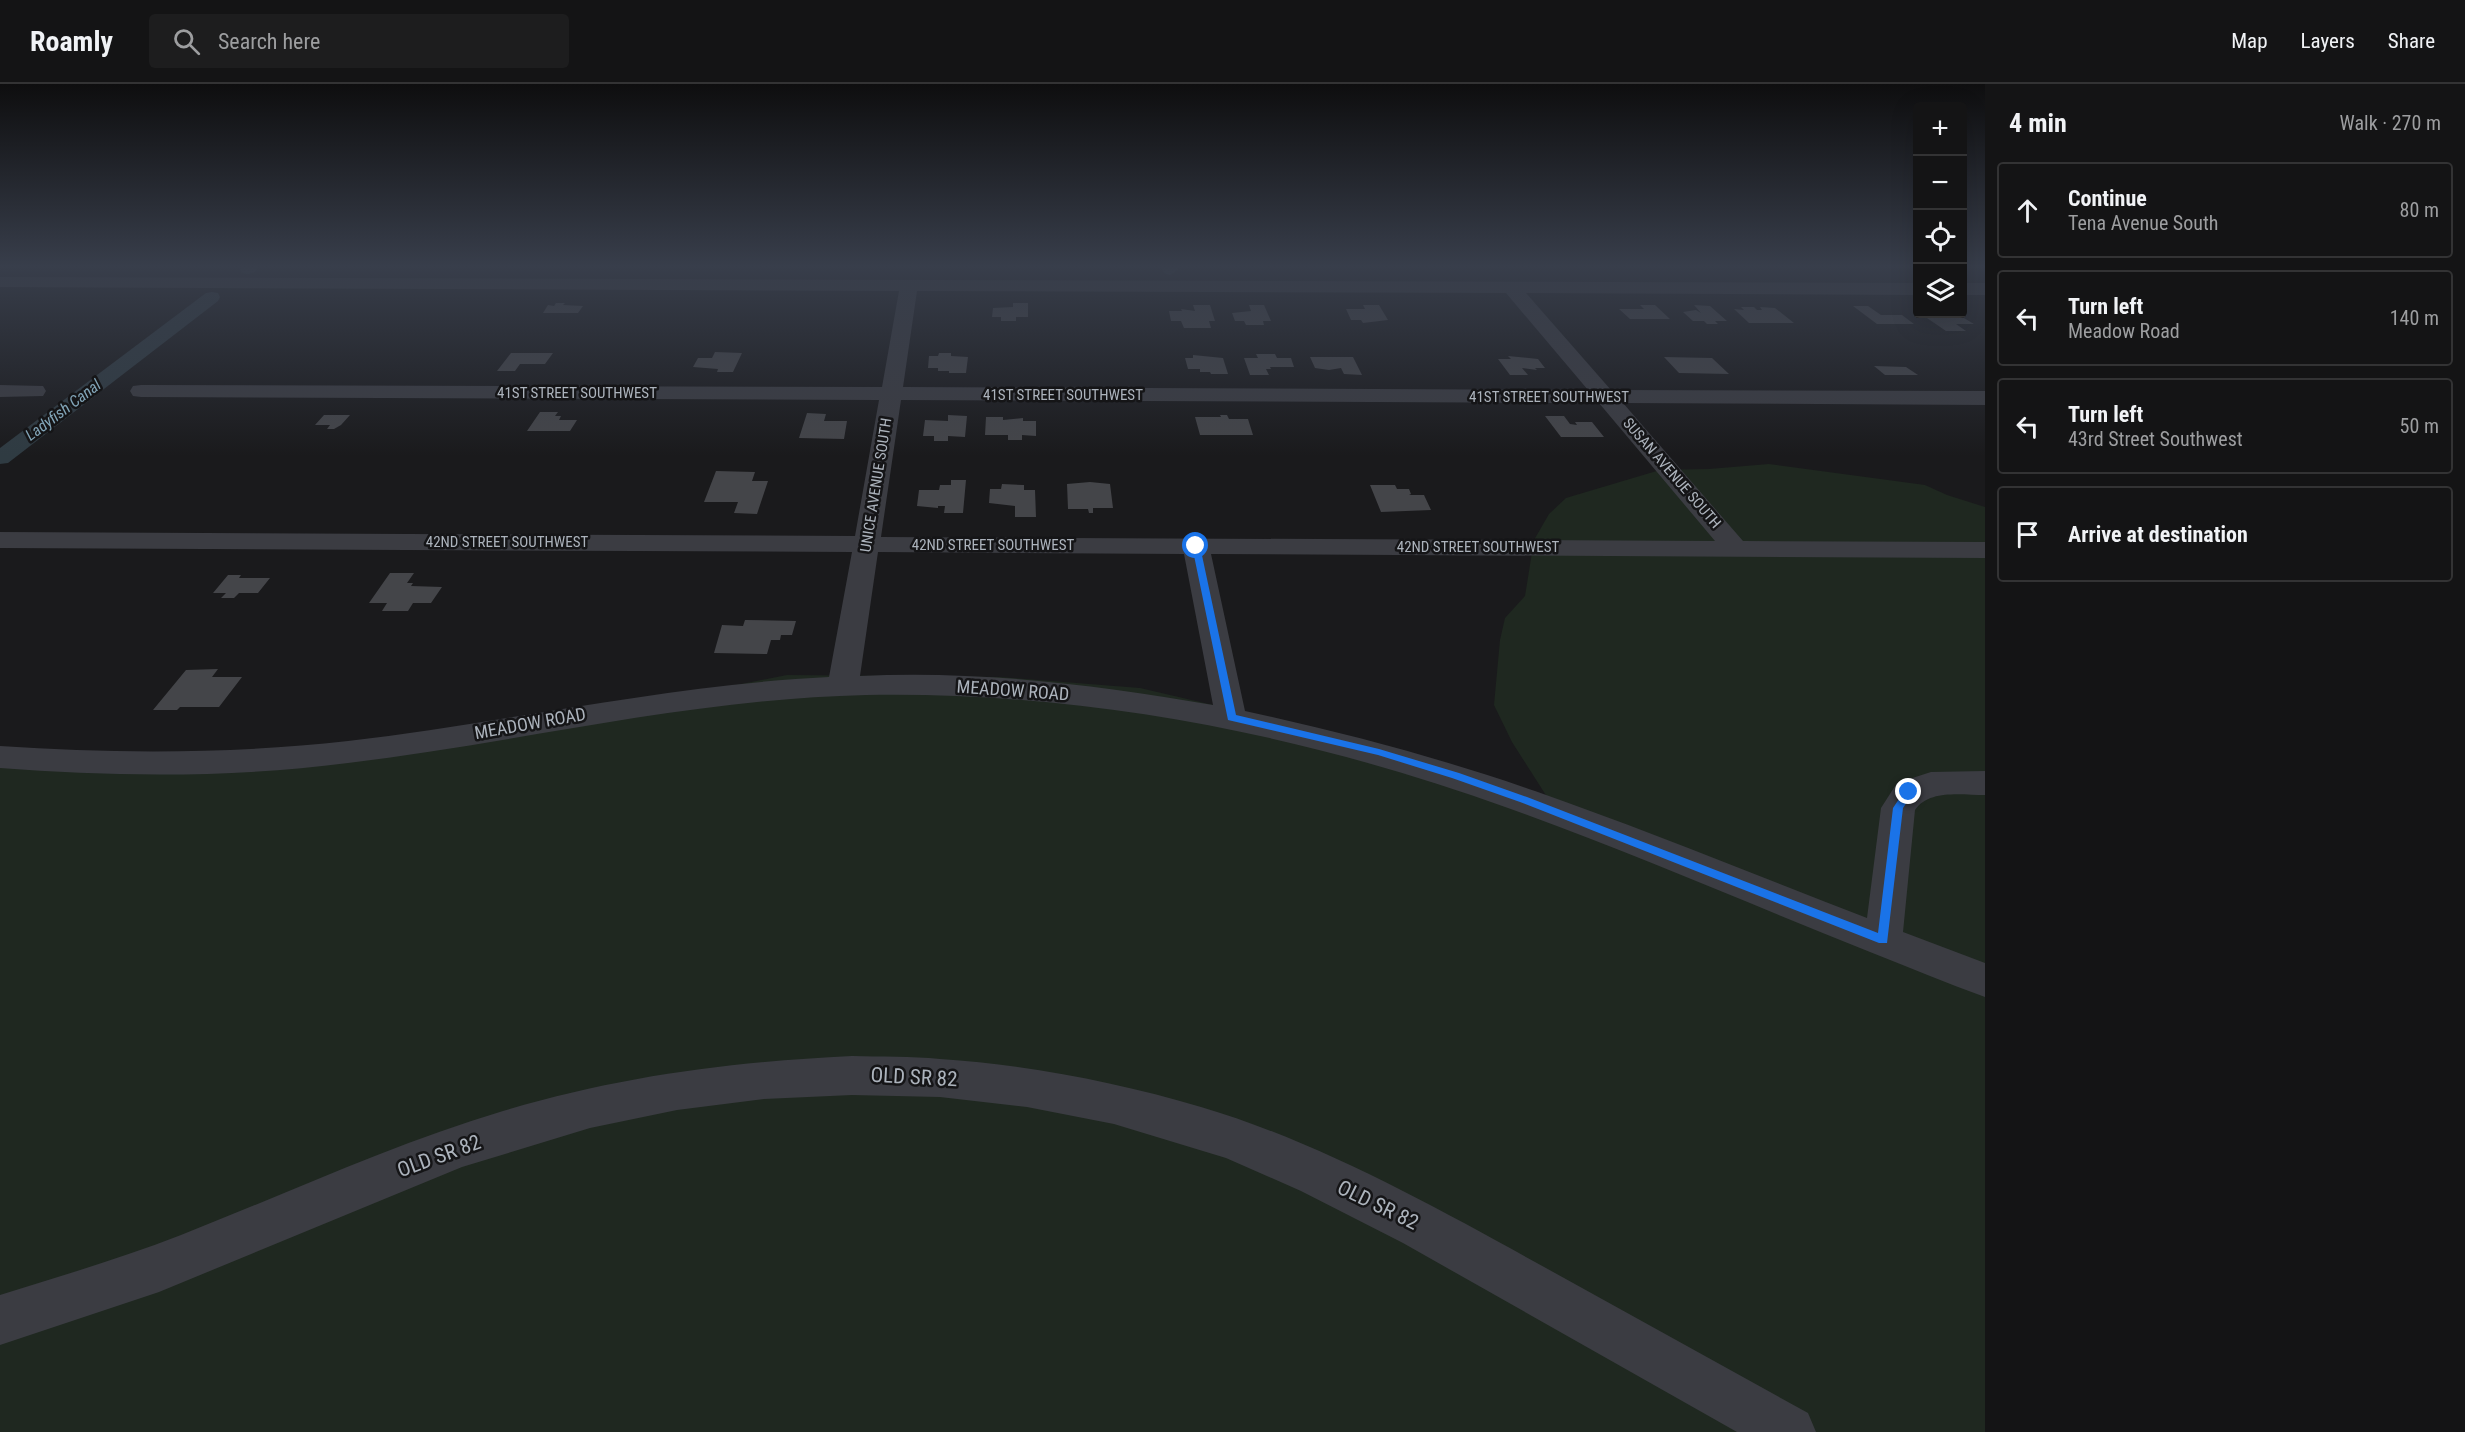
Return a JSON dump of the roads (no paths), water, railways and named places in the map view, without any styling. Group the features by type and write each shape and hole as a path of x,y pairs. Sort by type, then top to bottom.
{"street":[{"name":"UNICE AVENUE SOUTH","path":"843,685 901,330"},
{"name":"SUSAN AVENUE SOUTH","path":"1548,330 1737,550"},
{"path":"0,391 35,391"},
{"name":"41ST STREET SOUTHWEST","path":"141,391 1985,398"},
{"name":"42ND STREET SOUTHWEST","path":"0,540 1985,550"},
{"path":"1196,546 1231,718"},
{"name":"MEADOW ROAD","path":"0,757 120,765 275,760 461,736 670,700 843,685 903,684 1022,689 1132,701 1231,718 1368,750 1456,776 1985,980"},
{"path":"1883,940 1898,808 1909,792 1931,784 1985,783"},
{"name":"OLD SR 82","path":"0,1320 115,1285 358,1186 503,1133 605,1104 663,1092 776,1077 867,1074 945,1077 1024,1086 1105,1101 1202,1128 1259,1149 1377,1203 1453,1243 1789,1432"}],"waterway":[{"name":"Ladyfish Canal","path":"0,458 169,330"}]}
